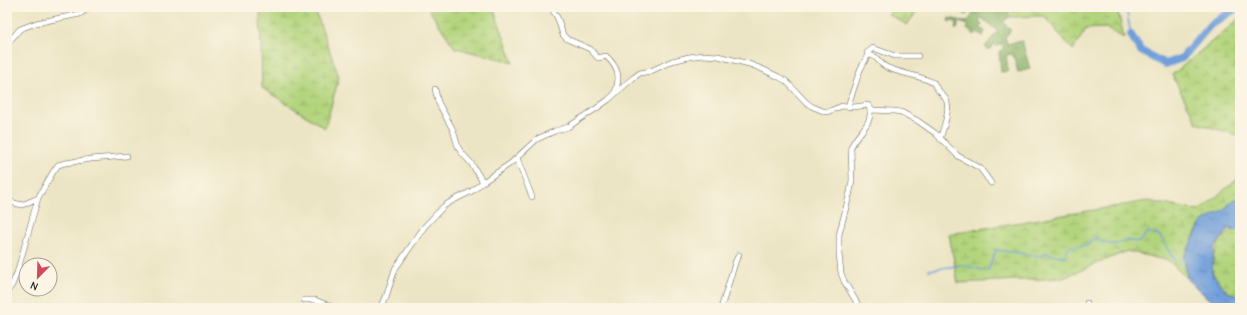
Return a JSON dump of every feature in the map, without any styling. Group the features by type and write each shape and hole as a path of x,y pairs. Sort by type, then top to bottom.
{"street":[{"path":"551,7 558,19 562,32 567,39 590,49 598,58 606,56 611,61 619,78 614,95"},
{"path":"7,44 20,29 80,14 87,9"},
{"path":"848,106 860,70 868,55 867,53 873,48 896,56 918,56"},
{"path":"381,308 395,269 425,226 444,206 472,192 483,182 517,158 537,139 568,127 614,95 640,73 651,71 672,61 696,55 710,55 744,63 774,74 786,82 806,102 818,110 826,112 842,106 854,107 868,105"},
{"path":"868,55 878,58 883,65 893,70 934,83 936,88 948,103 946,120 940,139"},
{"path":"435,89 438,102 453,130 458,147 471,163 483,182"},
{"path":"868,105 872,110 894,111 907,115 918,121 935,133 958,156 980,168 991,183"},
{"path":"860,308 848,290 841,273 839,253 840,235 850,192 852,148 853,144 868,123 870,110 868,105"},
{"path":"7,292 17,273 38,198 52,172 58,165 91,159 127,156"},
{"path":"517,158 532,196"},
{"path":"7,201 22,205 38,198"},
{"path":"721,308 736,260 739,256"},
{"path":"304,300 315,300 335,308"}],"green space":[{"path":"260,7 314,7 339,77 325,128 262,88"},
{"path":"427,7 493,7 513,62 455,48"},
{"path":"894,7 920,7 907,25 888,14"},
{"path":"957,7 970,7 977,13 984,7 1006,7 1009,17 1003,22 1011,30 1005,37 1007,44 1022,41 1030,69 1018,72 1013,54 1006,55 1008,71 1001,72 999,52 1004,48 1001,43 997,47 994,44 989,50 985,47 998,31 981,18 979,21 982,25 980,28 985,31 983,36 977,32 975,35 967,29 968,25 959,22 957,29 955,29 957,22 948,21 949,18 967,22 973,14 970,11 966,15"},
{"path":"1006,7 1117,7 1124,38 1106,28 1086,29 1073,50 1044,16 1009,17"},
{"path":"1240,18 1240,136 1197,123 1172,75"},
{"path":"1240,177 1240,200 1235,199 1222,211 1201,223 1184,257 1187,279 1169,261 1127,251 1063,278 958,283 949,234 1148,201 1199,211"},
{"path":"1236,228 1240,230 1240,297 1229,293 1213,277 1212,259 1221,239"}],"water":[{"path":"1235,199 1240,200 1240,231 1229,229 1214,248 1212,273 1226,291 1240,297 1240,308 1223,308 1213,303 1187,279 1184,257 1201,223 1222,211"}],"waterway":[{"path":"1126,7 1131,35"},
{"path":"1131,35 1141,51 1165,64 1182,58 1210,25 1238,7"},
{"path":"929,270 963,265 988,270 996,250 1040,256 1047,253 1066,256 1068,247 1089,245 1090,241 1096,238 1110,244 1125,240 1139,242 1148,232 1160,236 1173,258 1185,262"}]}
